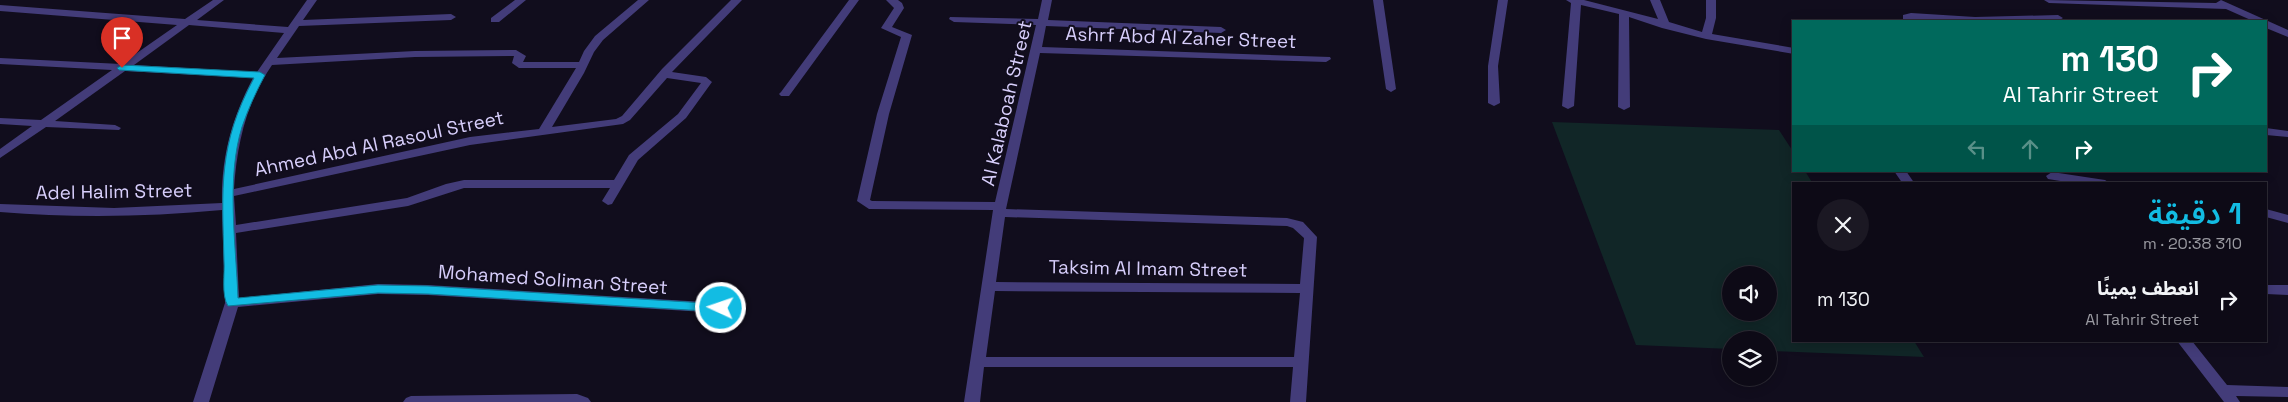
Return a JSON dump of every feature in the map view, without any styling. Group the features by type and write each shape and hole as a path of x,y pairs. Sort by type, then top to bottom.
{"street":[{"path":"0,7 11,0"},
{"path":"0,154 219,0"},
{"path":"201,402 232,303 228,200 230,158 236,129 246,102 260,75 292,26 312,0"},
{"path":"495,20 520,0"},
{"path":"543,132 581,65 599,38 644,0"},
{"name":"Ahmed Abd Al Rasoul Street","path":"228,200 460,143 619,122 626,118 666,73 737,0"},
{"path":"785,94 854,0"},
{"path":"891,0 899,5 899,8 886,28 908,35 883,114 863,201 869,204 1287,222 1298,226 1311,237 1298,402"},
{"name":"Al Kalaboah Street","path":"972,402 1000,210 1047,0"},
{"path":"1378,0 1391,89"},
{"path":"1494,103 1493,66 1503,0"},
{"path":"1568,106 1573,0 1624,12 1666,26 1706,36 1792,52"},
{"path":"1655,0 1666,26"},
{"path":"1706,36 1711,18 1711,0"},
{"path":"1908,20 1907,17 1911,16 1975,20 2058,18 2041,4 2040,1 2043,0"},
{"path":"2048,0 2229,6"},
{"path":"2214,0 2259,20"},
{"path":"0,7 187,22 292,26 452,17"},
{"path":"1624,12 1624,108"},
{"path":"954,18 1221,30"},
{"path":"2267,24 2288,34"},
{"name":"Ashrf Abd Al Zaher Street","path":"1036,50 1326,59"},
{"path":"270,62 415,54 516,53 521,56 517,63 519,65 581,65"},
{"path":"0,61 260,75"},
{"path":"608,201 633,158 682,116 707,82 705,80 670,76 666,73"},
{"path":"0,121 115,128"},
{"path":"2267,131 2288,134"},
{"path":"2052,177 2090,182"},
{"path":"230,230 408,202 446,188 464,184 618,184"},
{"name":"Adel Halim Street","path":"0,208 92,214 153,213 228,200"},
{"path":"2267,213 2288,219"},
{"name":"Taksim Al Imam Street","path":"989,286 1308,289"},
{"name":"Mohamed Soliman Street","path":"232,303 378,289 428,290 721,308"},
{"path":"2267,289 2288,290"},
{"path":"2185,342 2227,396 2288,392"},
{"path":"978,362 1300,362"},
{"path":"411,402 577,400 584,402"}],"green space":[{"path":"1552,122 1779,130 1792,150 1792,172 1806,172 1812,182 1792,182 1792,342 1915,342 1924,357 1777,351 1777,331 1722,331 1722,349 1636,345"}],"route":[{"path":"122,68 260,75 246,102 236,129 230,158 228,194 232,303 378,289 428,290 721,308"}]}
